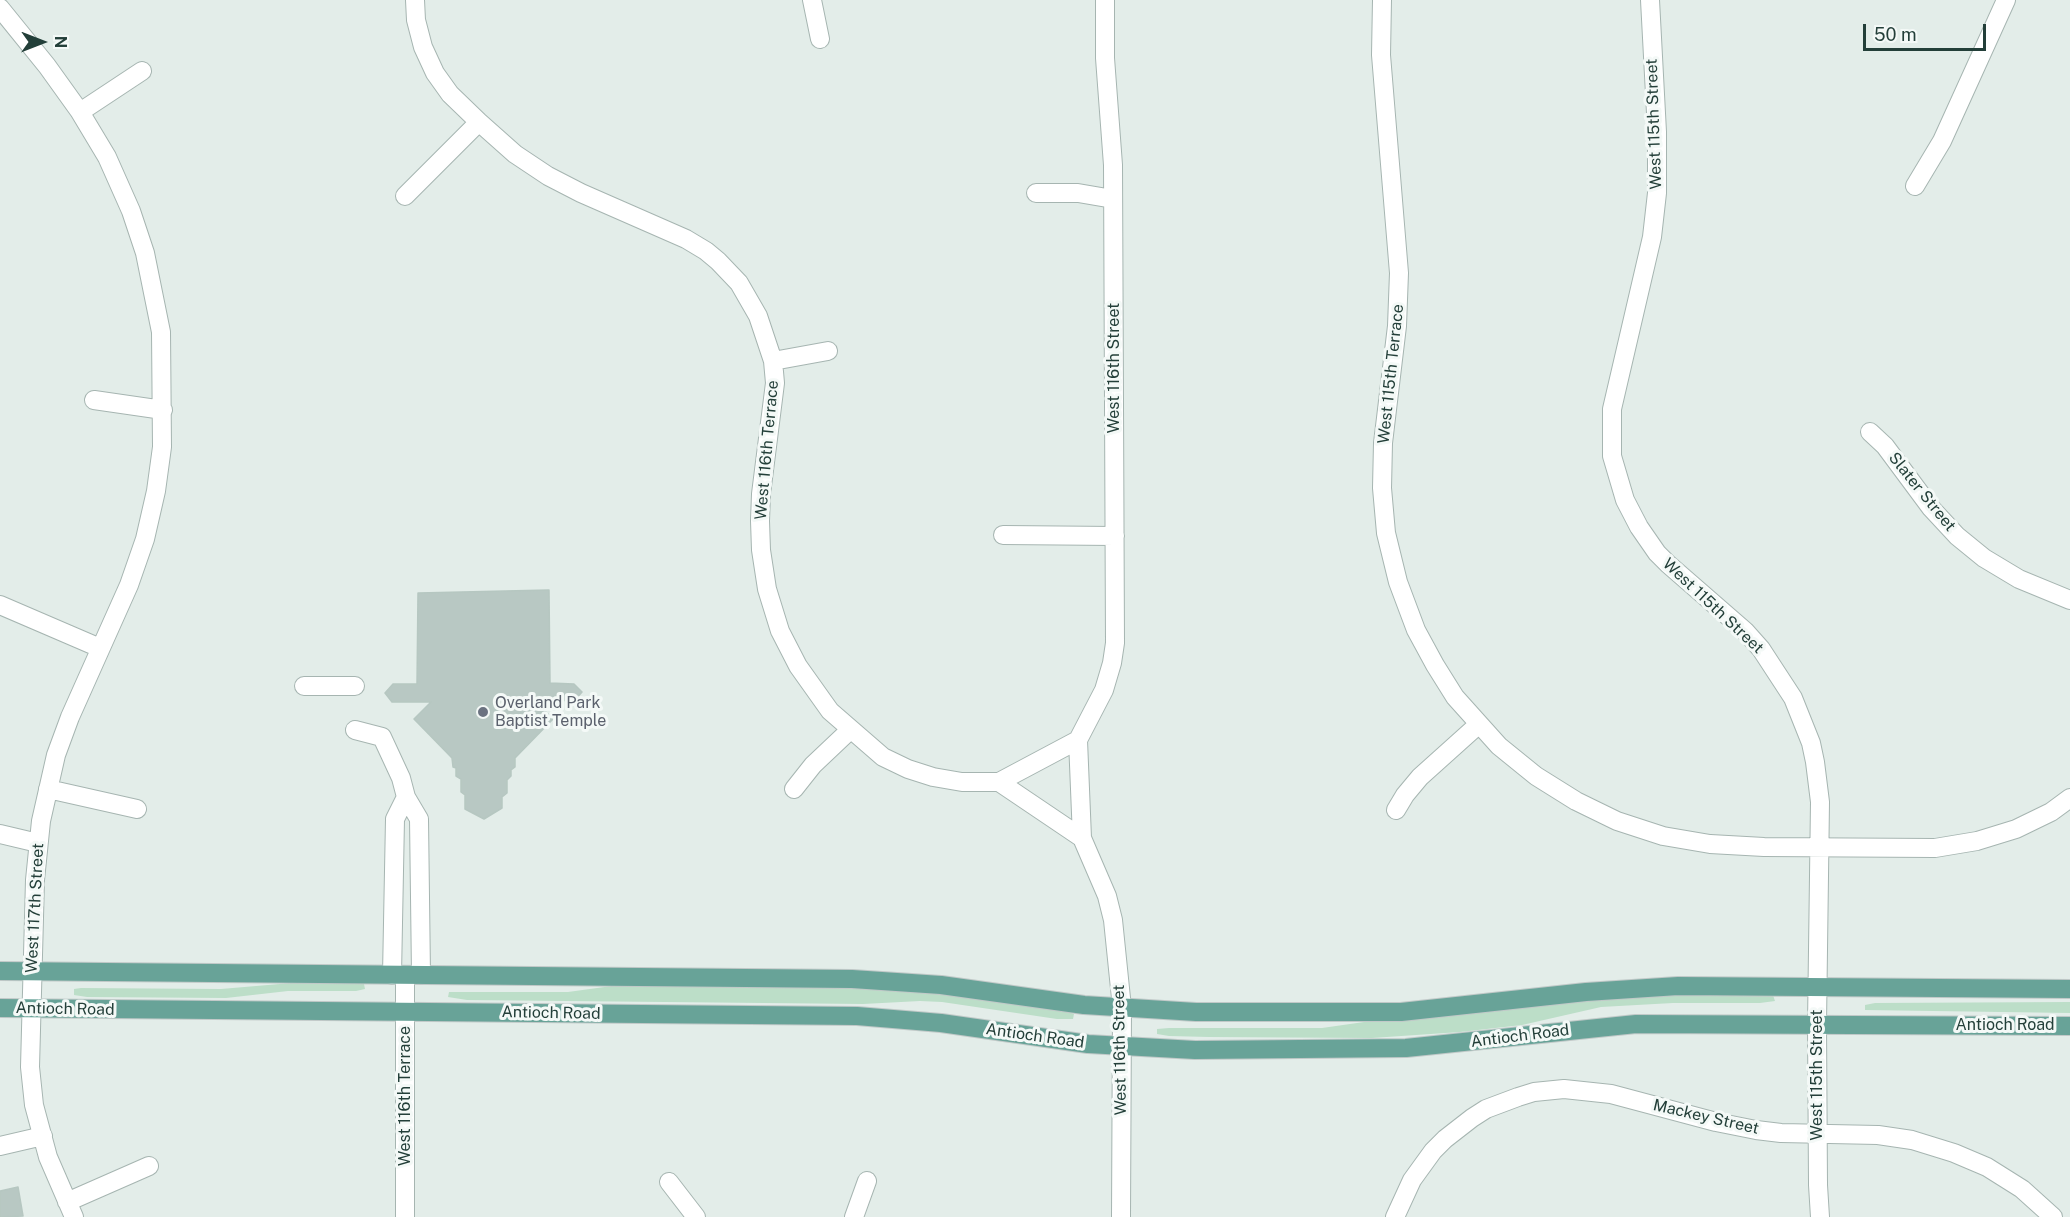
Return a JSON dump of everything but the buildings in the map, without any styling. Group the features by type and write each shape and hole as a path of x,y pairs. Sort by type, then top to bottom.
{"main road":[{"path":"0,971 874,980 941,985 1043,1001 1196,1012 1392,1012 1630,988 1678,986 2070,989"},
{"name":"Antioch Road","path":"0,1008 857,1016 920,1021 1123,1047 1195,1050 1368,1050 1452,1044 1636,1024 2070,1026"}],"street":[{"name":"West 116th Terrace","path":"415,0 416,20 423,47 435,73 450,94 479,122 515,154 548,176 686,239 718,261 739,284 758,316 773,361 774,383 760,521 761,550 767,589 780,631 798,666 830,711 883,756 908,769 933,777 962,782 999,782 1078,740"},
{"path":"812,0 820,39"},
{"name":"West 116th Street","path":"1105,0 1105,58 1113,165 1115,643 1104,690 1078,740 1082,838 1107,896 1111,912 1122,1008 1121,1217"},
{"name":"West 115th Terrace","path":"1382,0 1381,55 1399,273 1397,326 1383,443 1382,488 1386,533 1398,582 1416,630 1455,697 1499,746 1536,776 1576,801 1617,821 1663,836 1710,844 1915,849 1977,841 2016,829 2051,812 2070,798"},
{"name":"West 115th Street","path":"1650,0 1657,132 1657,193 1647,259 1612,409 1611,440 1615,471 1634,518 1657,552 1756,643 1784,681 1805,724 1815,762 1820,802 1817,987 1820,1217"},
{"path":"1914,186 1942,141 2006,0"},
{"name":"West 117th Street","path":"0,8 47,66 80,112 107,157 131,211 145,253 161,332 162,447 156,491 145,539 129,585 66,727 56,755 38,843 31,971 30,1066 33,1095 48,1157 70,1209 149,1166"},
{"path":"80,112 142,71"},
{"path":"405,196 479,122"},
{"path":"1036,193 1078,193 1113,199"},
{"name":"West 116th Terrace","path":"773,361 828,351"},
{"path":"94,400 163,410"},
{"name":"Slater Street","path":"1870,432 1885,446 1930,508 1957,536 1984,558 2019,579 2070,600"},
{"path":"1003,535 1115,536"},
{"path":"0,606 100,648"},
{"path":"304,686 355,686"},
{"path":"1396,810 1420,777 1479,724"},
{"path":"355,730 382,737 401,778 406,797 419,819 406,975"},
{"path":"794,789 820,758 850,730"},
{"path":"999,782 1082,838"},
{"path":"48,789 137,809"},
{"path":"406,797 394,819 406,975"},
{"path":"0,834 38,843"},
{"name":"West 116th Terrace","path":"405,1217 406,975"},
{"name":"Mackey Street","path":"1395,1217 1412,1180 1433,1151 1445,1139 1486,1109 1534,1092 1564,1089 1611,1094 1716,1122 1756,1130 1912,1140 1954,1153 1987,1167 2022,1189 2053,1217"},
{"path":"0,1146 42,1136"},
{"path":"854,1217 867,1181"},
{"path":"669,1182 696,1217"}],"green space":[{"path":"303,982 358,983 364,984 365,989 288,991 226,998 74,995 74,989 81,988 221,989"},
{"path":"619,985 903,989 1066,1011 1074,1014 1073,1019 1057,1019 942,1002 920,1001 863,1004 467,1000 448,997 449,992 568,992"},
{"path":"1703,994 1773,995 1775,1001 1601,1007 1522,1025 1372,1038 1209,1037 1157,1034 1157,1029 1169,1028 1322,1028 1371,1021 1432,1018 1610,998"},
{"path":"2070,1002 2070,1013 1865,1010 1865,1005 1875,1003"}],"place":[{"name":"Overland Park Baptist Temple","path":"483,712"}]}
